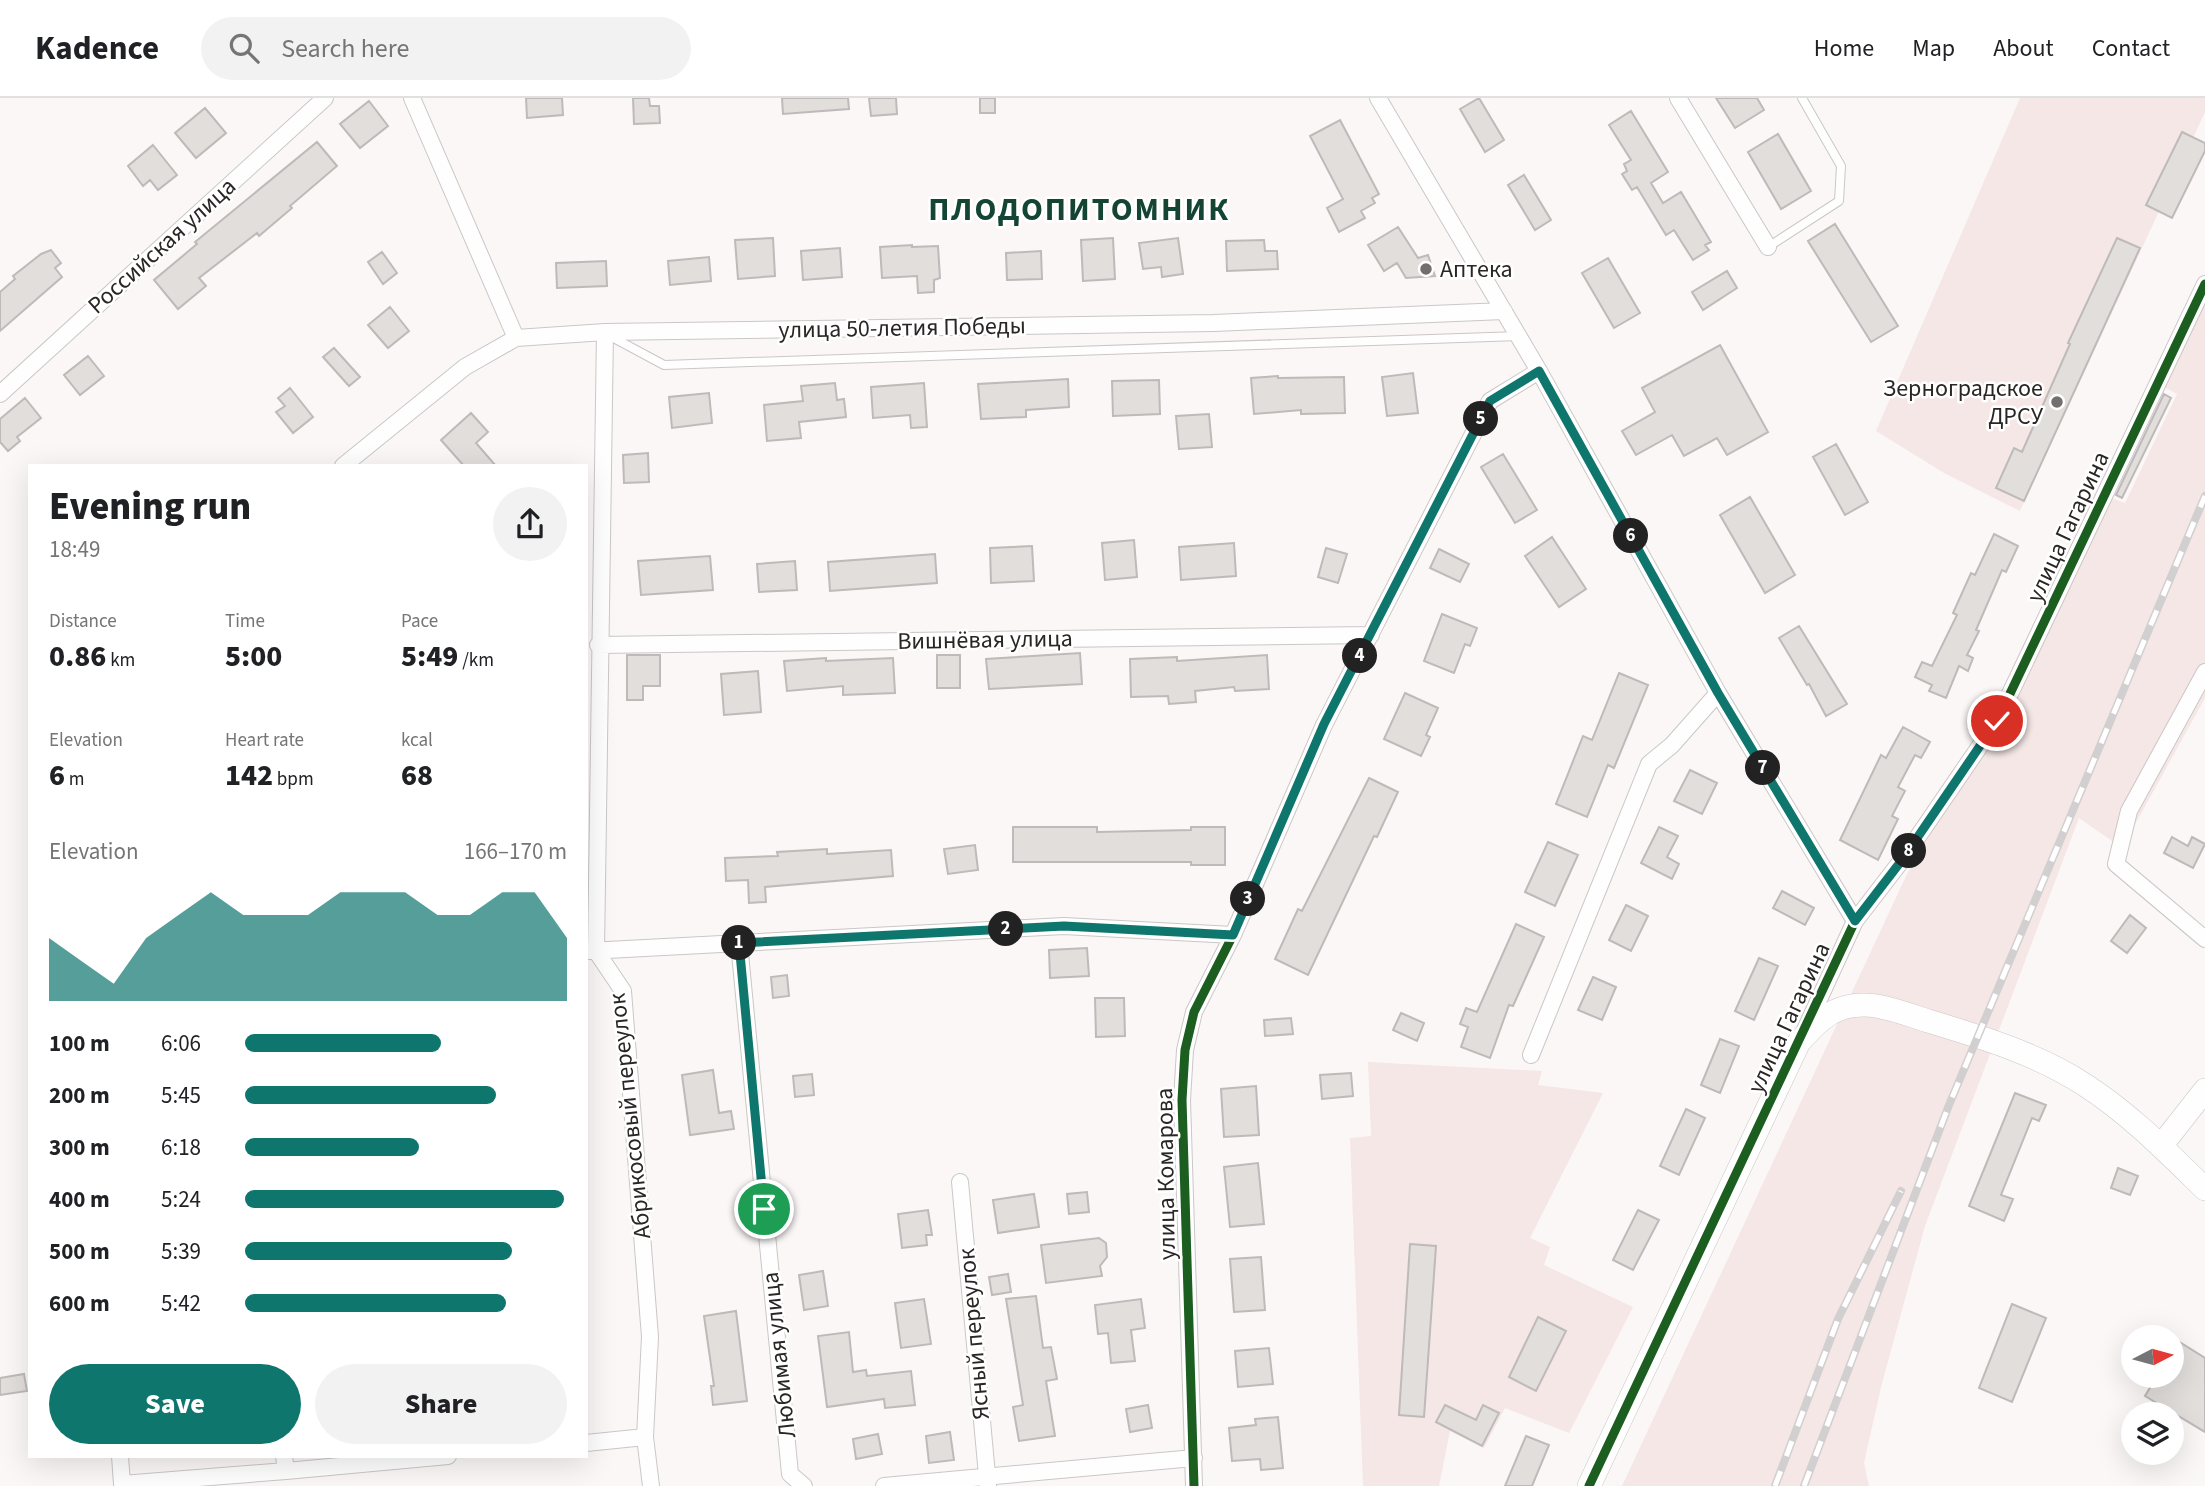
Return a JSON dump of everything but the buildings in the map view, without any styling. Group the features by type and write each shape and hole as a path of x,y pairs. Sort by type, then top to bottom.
{"street":[{"name":"Российская улица","path":"0,394 325,98"},
{"path":"412,98 516,338"},
{"path":"1378,98 1519,336 1718,693 1855,921"},
{"path":"1678,98 1768,247"},
{"name":"улица Гагарина","path":"1589,1486 1855,921 1902,860 1997,721 2205,284"},
{"name":"улица 50-летия Победы","path":"345,464 465,367 516,338 605,332 1214,323 1504,311"},
{"path":"605,332 591,951 1064,926 1233,935"},
{"name":"улица Комарова","path":"1194,1486 1182,1100 1185,1050 1194,1012 1233,935 1324,724 1490,401 1539,371"},
{"name":"Вишнёвая улица","path":"598,645 1371,635"},
{"path":"2205,672 2139,789 2129,811 2116,864 2205,939"},
{"path":"1531,1055 1649,764 1672,745 1718,693"},
{"name":"Любимая улица","path":"739,943 790,1474 804,1486"},
{"name":"Абрикосовый переулок","path":"591,951 622,991 650,1337 645,1437 651,1486"},
{"path":"1800,1042 1821,1019 1839,1009 1856,1005 1884,1007 1979,1037 2046,1064 2093,1091 2123,1112 2205,1189"},
{"path":"2161,1146 2205,1090"},
{"name":"Ясный переулок","path":"960,1182 988,1481"},
{"path":"588,1443 645,1437"},
{"path":"120,1458 122,1483 285,1464 407,1458"},
{"path":"884,1486 988,1481 1194,1458"}],"lane":[{"path":"1768,247 1839,201 1841,166 1802,98"},
{"path":"605,332 664,365 1519,336"}],"shaded area":[{"path":"2020,98 2205,98 2205,112 2020,511 1944,473 1876,431"},
{"path":"2205,273 2205,698 2122,848 2079,818 1925,1226 1881,1387 1864,1463 1869,1486 1622,1486 1906,876 2015,689 2103,495 2125,503 2177,394 2153,381"},
{"path":"1368,1062 1542,1071 1538,1085 1603,1093 1530,1238 1550,1247 1544,1265 1633,1307 1569,1433 1505,1408 1484,1448 1450,1431 1439,1486 1363,1486 1350,1138 1371,1136"}],"railway":[{"path":"1804,1486 1949,1105 2205,496"},
{"path":"1775,1486 1838,1319 1901,1191"}],"cycle path":[{"path":"1589,1486 1855,921 1902,860 1997,721 2205,284"},
{"path":"1194,1486 1182,1100 1185,1050 1194,1012 1233,935 1324,725 1490,401 1539,371"}],"place":[{"name":"Аптека","path":"1426,269"},
{"name":"Зерноградское ДРСУ","path":"2057,402"}],"district":[{"name":"ПЛОДОПИТОМНИК","path":"1079,210"}],"route":[{"path":"764,1209 739,943 1064,926 1233,935 1324,724 1490,401 1539,371 1718,693 1855,921 1902,860 1997,721"}]}
